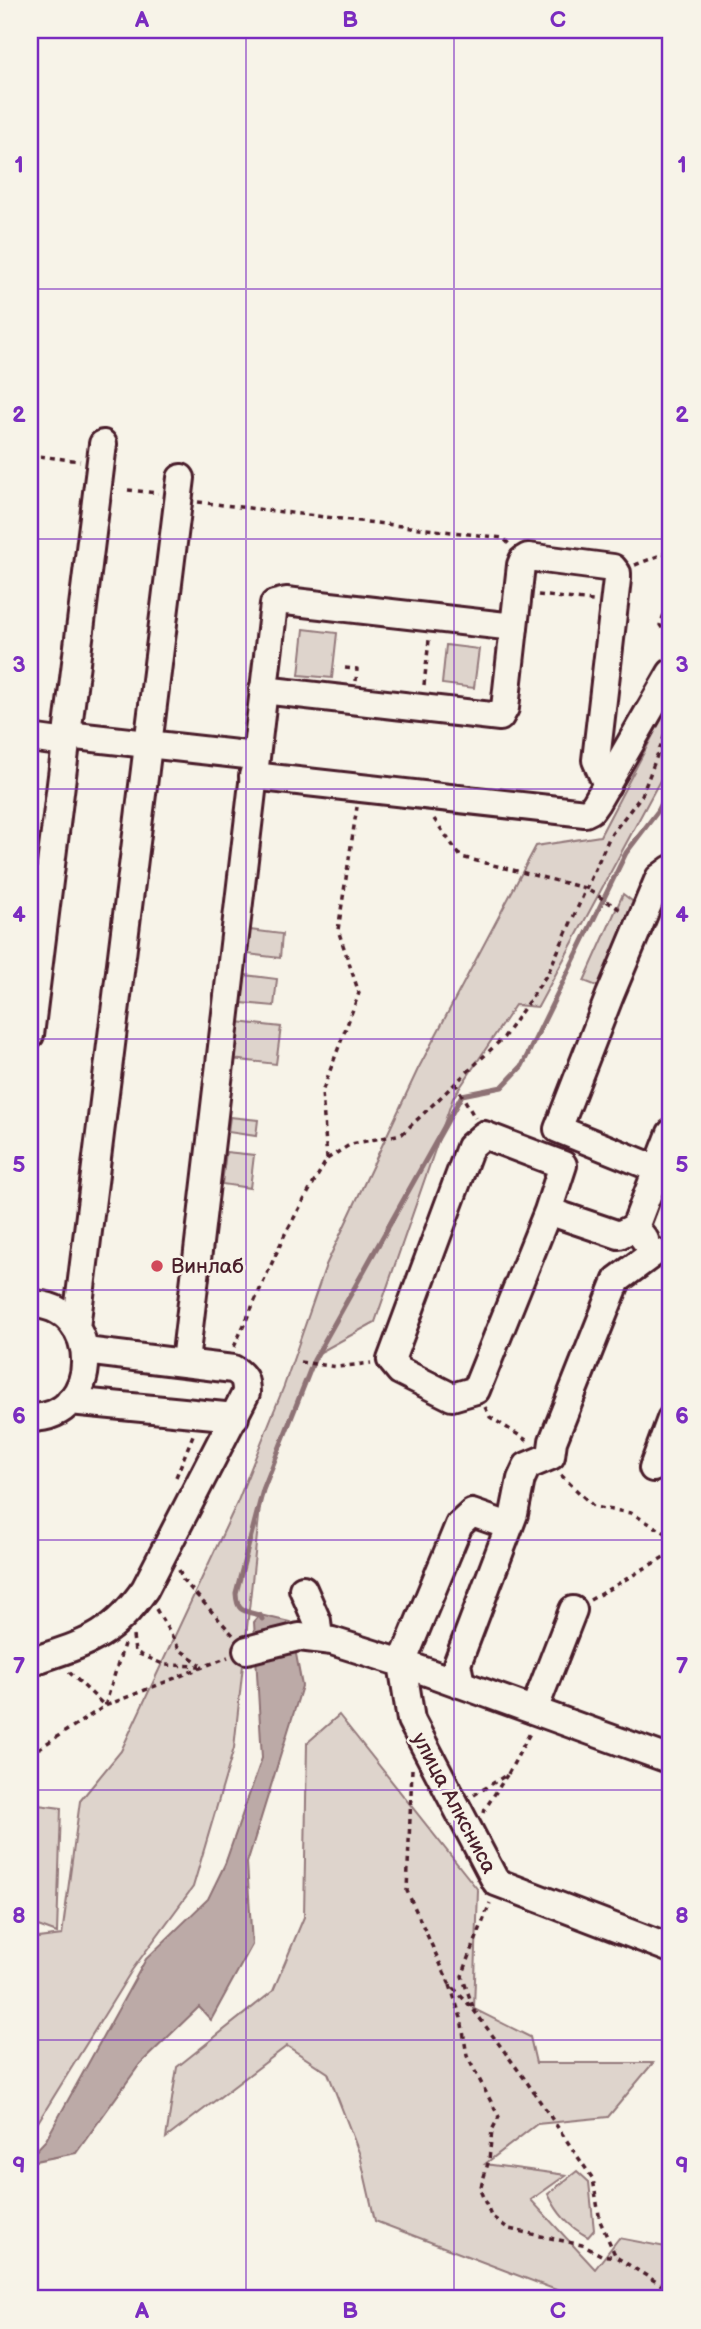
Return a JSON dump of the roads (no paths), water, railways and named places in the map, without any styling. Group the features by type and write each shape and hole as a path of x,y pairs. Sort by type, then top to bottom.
{"street":[{"path":"30,1035 102,454"},
{"path":"30,1418 51,1415 70,1401 82,1384 86,1369 80,1339 179,491"},
{"path":"263,690 500,716 505,708 523,560 533,557 605,565 617,573 596,760 607,785"},
{"path":"185,1362 274,604 279,601 514,627"},
{"path":"30,738 148,744 360,788 584,813 591,810 607,785 671,673"},
{"path":"657,1169 558,1129 659,878 671,869"},
{"path":"548,1211 619,1235 635,1227 671,1133"},
{"path":"484,1135 563,1165 548,1211 476,1390 452,1397 400,1370 391,1360 470,1147 484,1135"},
{"path":"461,1684 457,1664 509,1526 527,1466 551,1456 553,1441 617,1280 663,1255 635,1227"},
{"path":"30,1304 51,1308 64,1316 80,1339 185,1362 222,1367 242,1374 246,1381 246,1392 235,1417 145,1589 130,1611 109,1630 82,1644 30,1662"},
{"path":"70,1401 235,1417"},
{"path":"653,1468 671,1419"},
{"path":"402,1663 459,1525 472,1513 509,1526"},
{"path":"303,1588 317,1621 309,1638"},
{"path":"537,1711 573,1610"},
{"path":"247,1650 309,1638 332,1641 402,1663 671,1760"},
{"name":"улица Алксниса","path":"402,1663 411,1720 496,1882 671,1949"}],"waterway":[{"path":"262,1619 260,1615 240,1607 236,1593 263,1490 314,1360 462,1095 502,1087 522,1066 626,853 658,811 671,785"}],"place":[{"name":"Винлаб","path":"157,1266"}]}
